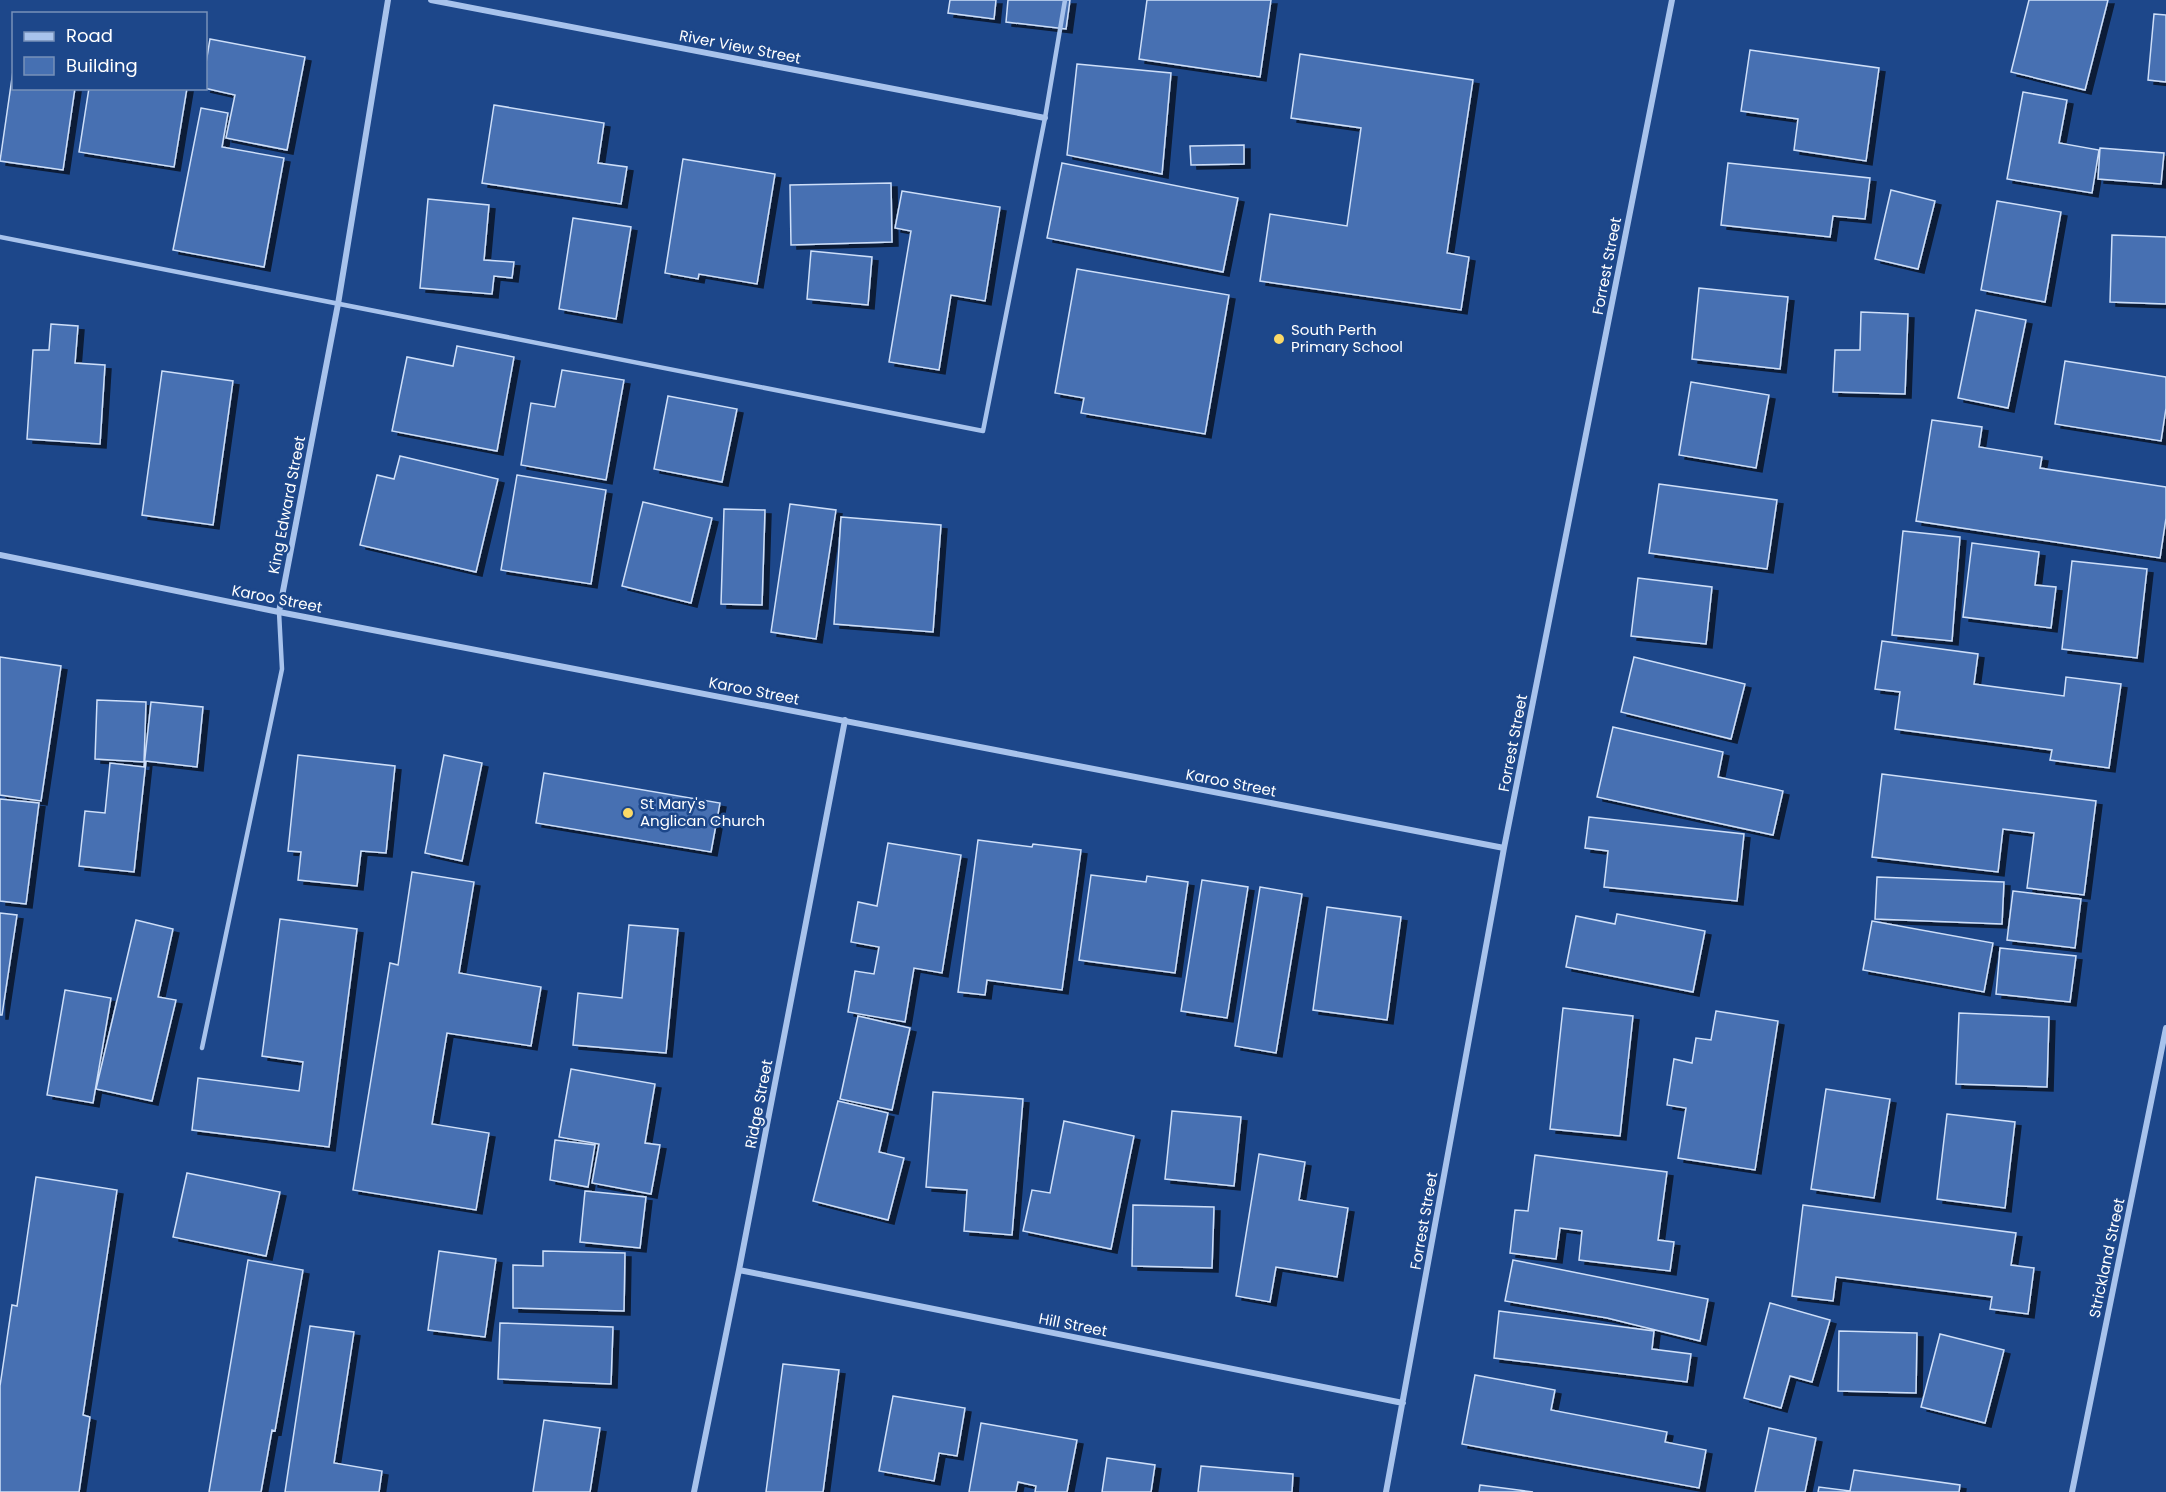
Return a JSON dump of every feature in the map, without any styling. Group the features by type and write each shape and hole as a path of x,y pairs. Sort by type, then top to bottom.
{"street":[{"name":"King Edward Street","path":"279,612 338,304 388,0"},
{"name":"River View Street","path":"431,0 1045,118"},
{"name":"Forrest Street","path":"1386,1492 1504,848 1672,0"},
{"name":"Karoo Street","path":"0,555 279,612 1504,848"},
{"name":"Ridge Street","path":"693,1492 739,1270 845,720"},
{"name":"Strickland Street","path":"2072,1492 2166,1028"},
{"name":"Hill Street","path":"739,1270 1403,1403"}],"lane":[{"path":"0,237 983,431 1045,118 1065,0"},
{"name":"King Edward Street","path":"202,1048 282,669 279,612"}],"building":[{"path":"950,0 996,0 994,19 948,13"},
{"path":"1008,0 1070,0 1066,29 1006,22"},
{"path":"1147,0 1271,0 1260,77 1139,59"},
{"path":"2029,0 2108,0 2085,90 2011,72"},
{"path":"2154,14 2166,15 2166,82 2148,80"},
{"path":"210,39 305,57 287,150 226,138 235,95 207,89 207,57"},
{"path":"1750,50 1879,68 1866,161 1794,150 1798,119 1741,111"},
{"path":"1300,54 1473,80 1447,253 1469,257 1461,310 1260,281 1270,214 1347,226 1361,128 1291,118"},
{"path":"1077,64 1171,73 1162,174 1067,155"},
{"path":"12,78 12,90 75,90 63,170 0,161"},
{"path":"89,90 187,90 174,167 79,152"},
{"path":"2023,92 2067,100 2059,143 2099,150 2092,193 2007,179"},
{"path":"494,105 604,123 598,163 627,167 621,204 482,183"},
{"path":"201,108 228,113 222,147 284,158 264,267 173,250"},
{"path":"1244,145 1244,164 1191,165 1190,146"},
{"path":"2100,148 2164,153 2161,184 2098,179"},
{"path":"683,159 775,174 757,284 699,274 698,279 665,273"},
{"path":"1062,163 1238,198 1223,272 1047,238"},
{"path":"1728,163 1870,178 1865,219 1833,216 1830,237 1721,225"},
{"path":"891,183 892,242 791,245 790,185"},
{"path":"1891,190 1935,201 1918,269 1875,259"},
{"path":"902,191 1000,207 985,301 951,295 939,370 889,362 911,231 895,228"},
{"path":"428,199 489,205 484,260 514,262 512,278 494,276 492,294 420,288"},
{"path":"1997,201 2061,212 2045,302 1981,290"},
{"path":"573,218 631,227 616,319 559,309"},
{"path":"2112,235 2166,237 2166,304 2110,302"},
{"path":"811,251 872,257 868,305 807,299"},
{"path":"1077,269 1229,295 1205,434 1081,413 1084,398 1055,393"},
{"path":"1699,288 1788,297 1780,369 1692,359"},
{"path":"1976,310 2026,320 2008,408 1958,398"},
{"path":"1861,312 1908,314 1905,394 1833,392 1835,350 1860,350"},
{"path":"51,324 78,326 75,363 105,365 100,444 27,439 33,350 49,350"},
{"path":"457,346 514,357 497,451 392,431 407,357 453,366"},
{"path":"2065,361 2166,377 2166,408 2161,441 2055,424"},
{"path":"562,370 624,380 606,480 521,465 531,403 555,407"},
{"path":"162,371 233,381 213,525 142,515"},
{"path":"1691,382 1769,395 1756,468 1679,455"},
{"path":"668,396 737,409 722,482 654,469"},
{"path":"1932,420 1982,427 1979,447 2042,457 2040,468 2166,487 2166,518 2160,558 1916,521"},
{"path":"400,456 498,479 476,572 360,545 377,475 394,479"},
{"path":"517,475 606,490 591,584 501,570"},
{"path":"1659,484 1777,500 1767,569 1649,553"},
{"path":"643,502 712,518 691,603 622,586"},
{"path":"790,504 836,510 816,639 771,632"},
{"path":"724,509 765,510 762,605 721,604"},
{"path":"841,517 941,525 933,632 834,624"},
{"path":"1903,531 1960,537 1952,641 1892,635"},
{"path":"1972,543 2039,552 2035,585 2056,587 2051,628 1963,617"},
{"path":"2072,561 2147,569 2137,658 2062,649"},
{"path":"1638,578 1712,587 1706,644 1631,636"},
{"path":"1882,641 1978,654 1974,684 2064,696 2066,677 2121,684 2109,768 2050,760 2052,750 1895,729 1900,692 1875,689"},
{"path":"0,657 61,666 41,801 0,795"},
{"path":"1634,657 1745,684 1731,739 1621,712"},
{"path":"97,700 146,702 144,762 95,759"},
{"path":"151,702 203,707 197,767 146,761 134,872 79,866 85,811 105,813 110,763 144,767"},
{"path":"1613,727 1723,752 1718,777 1783,791 1773,835 1597,797"},
{"path":"298,755 395,766 386,853 361,851 357,886 298,880 301,852 288,851"},
{"path":"444,755 482,763 462,861 425,853"},
{"name":"St Mary's Anglican Church","path":"544,773 720,803 711,852 536,823"},
{"path":"1882,774 2096,801 2084,895 2027,888 2034,833 2003,829 1998,872 1872,857"},
{"path":"0,799 39,803 26,904 0,901"},
{"path":"1589,817 1744,834 1737,901 1604,887 1608,851 1585,848"},
{"path":"978,840 1081,850 1062,990 987,980 985,995 958,992"},
{"path":"888,843 961,855 942,973 914,968 905,1022 848,1012 855,971 874,974 879,947 851,942 858,902 877,906"},
{"path":"412,872 474,882 459,973 541,987 531,1046 447,1033 432,1124 489,1133 476,1210 353,1190 390,963 398,965"},
{"path":"1091,875 1146,882 1147,876 1188,882 1175,973 1079,960"},
{"path":"1877,877 2004,882 2002,924 1875,919"},
{"path":"1202,880 1248,887 1227,1018 1181,1011"},
{"path":"1260,887 1302,894 1276,1053 1235,1046"},
{"path":"2013,891 2081,899 2075,948 2007,940"},
{"path":"1327,907 1401,917 1387,1020 1313,1010"},
{"path":"0,913 17,915 2,1015 0,1015"},
{"path":"1617,914 1705,931 1693,992 1566,967 1576,916 1615,924"},
{"path":"280,919 357,929 329,1147 192,1130 198,1078 299,1091 303,1062 262,1056"},
{"path":"136,920 173,929 158,997 176,1000 152,1101 96,1089"},
{"path":"1872,921 1993,943 1984,992 1863,970"},
{"path":"629,925 678,929 666,1053 573,1045 578,993 622,998"},
{"path":"2000,948 2076,956 2070,1002 1996,994"},
{"path":"65,990 111,998 93,1103 47,1095"},
{"path":"1563,1008 1633,1016 1620,1136 1550,1129"},
{"path":"1716,1011 1778,1021 1755,1170 1678,1158 1686,1108 1667,1105 1674,1059 1692,1063 1696,1038 1711,1040"},
{"path":"1959,1013 2049,1017 2047,1087 1956,1084"},
{"path":"858,1016 910,1028 892,1110 840,1099"},
{"path":"571,1069 655,1084 645,1143 660,1145 651,1194 592,1183 599,1144 559,1137"},
{"path":"1826,1089 1890,1099 1874,1198 1811,1189"},
{"path":"933,1092 1023,1099 1012,1235 964,1231 967,1190 926,1187"},
{"path":"838,1101 888,1113 879,1152 904,1158 888,1220 813,1201"},
{"path":"1172,1111 1241,1117 1234,1186 1165,1179"},
{"path":"1947,1114 2015,1122 2005,1208 1937,1199"},
{"path":"1064,1121 1134,1136 1111,1249 1023,1231 1032,1190 1050,1193"},
{"path":"555,1140 595,1145 588,1187 550,1180"},
{"path":"1259,1154 1305,1162 1299,1200 1348,1208 1337,1277 1276,1267 1270,1302 1236,1296"},
{"path":"1535,1155 1667,1172 1658,1240 1674,1242 1670,1271 1579,1260 1582,1231 1560,1228 1556,1259 1510,1253 1515,1210 1528,1211"},
{"path":"187,1173 280,1192 266,1256 173,1237"},
{"path":"36,1177 117,1190 83,1415 90,1417 79,1492 0,1492 0,1386 12,1305 17,1306"},
{"path":"585,1191 646,1197 640,1248 580,1242"},
{"path":"1133,1205 1214,1207 1212,1268 1132,1266"},
{"path":"1803,1205 2016,1233 2011,1265 2034,1268 2028,1314 1990,1309 1992,1297 1836,1277 1833,1301 1792,1296"},
{"path":"439,1251 496,1259 485,1337 428,1330"},
{"path":"543,1251 625,1253 624,1311 513,1308 513,1265 543,1266"},
{"path":"248,1260 303,1270 275,1431 272,1430 261,1492 209,1492"},
{"path":"1513,1260 1708,1299 1700,1341 1607,1318 1505,1301"},
{"path":"1770,1303 1830,1320 1812,1382 1790,1376 1781,1408 1744,1398"},
{"path":"1499,1311 1654,1331 1652,1349 1691,1354 1687,1382 1494,1358"},
{"path":"500,1323 613,1327 611,1384 498,1379"},
{"path":"310,1326 354,1332 334,1463 382,1471 379,1492 285,1492"},
{"path":"1839,1331 1917,1333 1916,1393 1838,1391"},
{"path":"1940,1334 2004,1350 1985,1423 1921,1407"},
{"path":"783,1364 839,1370 823,1492 766,1492"},
{"path":"1475,1375 1555,1390 1551,1410 1667,1432 1665,1442 1706,1450 1699,1488 1462,1444"},
{"path":"893,1396 965,1408 957,1456 939,1453 934,1481 879,1471"},
{"path":"544,1420 600,1428 590,1492 533,1492"},
{"path":"981,1423 1077,1440 1067,1492 1035,1492 1036,1486 1018,1482 1016,1492 969,1492"},
{"path":"1769,1428 1816,1438 1805,1492 1755,1492"},
{"path":"1107,1458 1155,1465 1151,1492 1102,1492"},
{"path":"1201,1466 1293,1474 1292,1492 1198,1492"},
{"path":"1854,1470 1960,1485 1959,1492 1818,1492 1819,1487 1850,1491"},
{"path":"1480,1485 1533,1492 1479,1492"}],"place":[{"name":"South Perth Primary School","path":"1279,339"},
{"name":"St Mary's Anglican Church","path":"628,813"}]}
